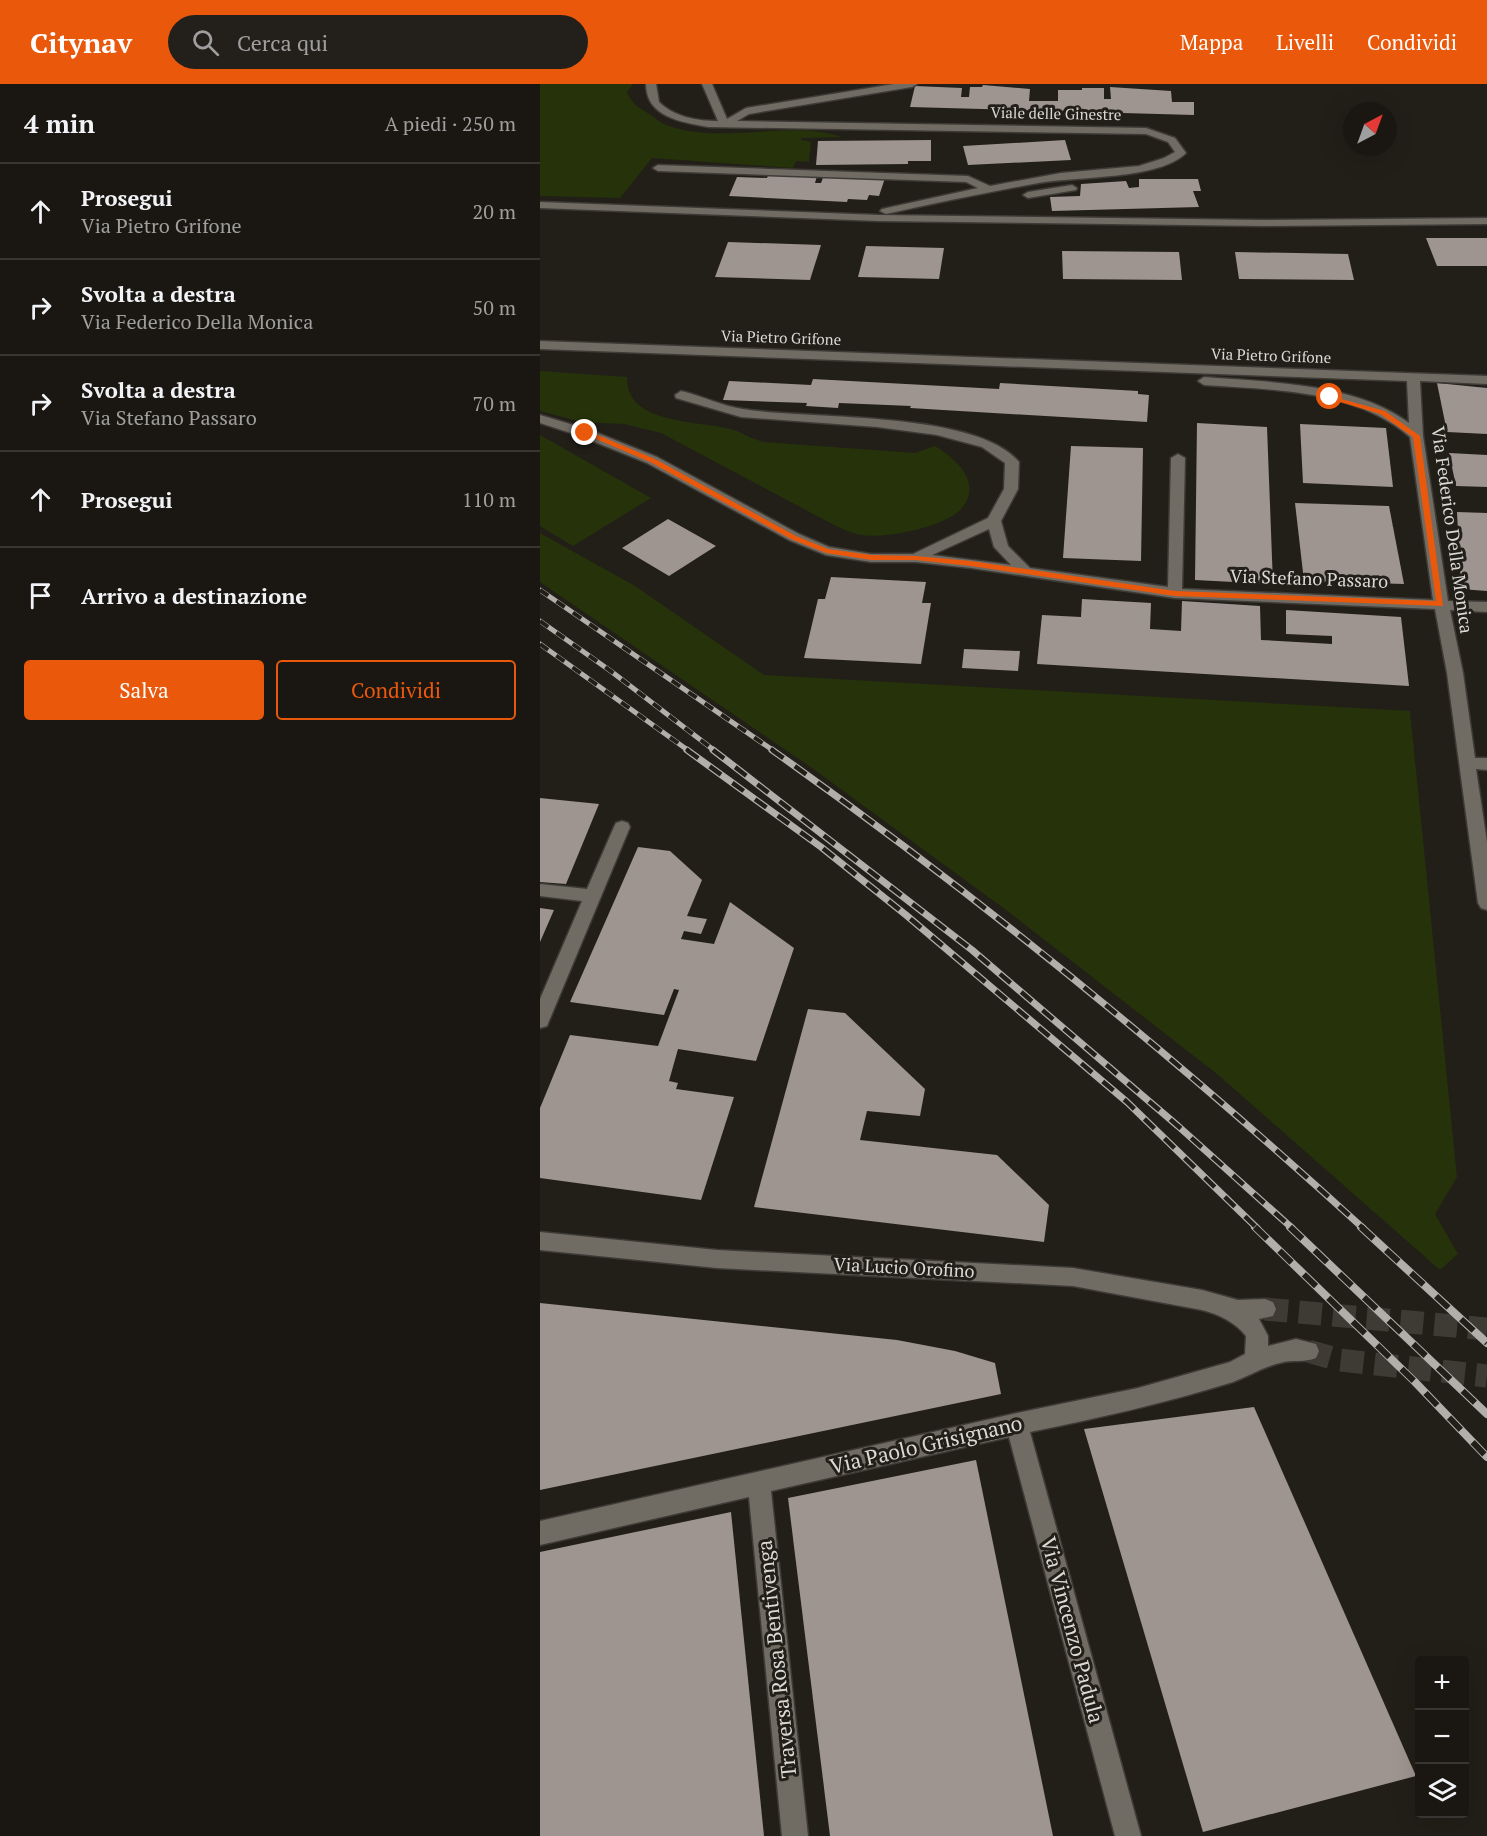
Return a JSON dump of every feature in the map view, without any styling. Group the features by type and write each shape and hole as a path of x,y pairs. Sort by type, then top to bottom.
{"street":[{"name":"Viale delle Ginestre","path":"651,84 652,97 660,109 679,119 725,125 854,125 1146,131 1163,135 1177,143 1181,153 1169,162 1141,168 1062,176 852,218"},
{"path":"712,86 725,125 746,111 912,84"},
{"path":"657,168 968,179 990,190"},
{"name":"Viale delle Ginestre","path":"925,203 960,205 1072,188"},
{"name":"Viale delle Ginestre","path":"540,205 852,218 1262,223 1487,221"},
{"name":"Via Pietro Grifone","path":"540,345 1487,380"},
{"name":"Via Pietro Grifone","path":"1020,364 1301,391 1348,401 1383,412 1416,436"},
{"name":"Via Federico Della Monica","path":"1413,376 1416,436 1441,604 1455,673 1485,871 1487,903"},
{"path":"681,395 741,413 877,423 938,431 987,444 1012,462 1011,489 994,521 916,558"},
{"name":"Via Stefano Passaro","path":"540,419 585,433 652,460 794,537 826,551 871,558 916,558 1175,593 1487,607"},
{"path":"1175,593 1178,458"},
{"path":"994,521 1001,547 1026,572"},
{"path":"1467,763 1487,764"},
{"path":"540,1021 622,827"},
{"path":"540,890 593,896"},
{"name":"Via Lucio Orofino","path":"540,1241 717,1259 1073,1277 1202,1300 1238,1310 1265,1309"},
{"path":"1202,1300 1240,1316 1250,1324 1260,1342 1254,1361"},
{"name":"Via Paolo Grisignano","path":"540,1533 1017,1424 1138,1399 1234,1371 1254,1361 1296,1349 1308,1350"},
{"name":"Via Vincenzo Padula","path":"1017,1424 1128,1836"},
{"name":"Traversa Rosa Bentivenga","path":"759,1482 795,1836"}],"green space":[{"path":"540,84 633,84 627,92 636,105 664,124 690,131 734,133 801,130 842,137 801,138 801,140 811,142 809,162 796,161 793,168 652,158 620,198 540,196"},
{"path":"540,371 627,377 630,393 639,405 653,413 670,419 723,427 763,442 915,453 935,446 951,457 964,472 968,480 968,498 954,515 930,526 886,535 855,534 661,433 624,424 581,422 540,411"},
{"path":"540,435 651,498 573,546 540,526"},
{"path":"540,533 635,586 764,675 1410,711 1457,1177 1435,1214 1458,1254 1440,1270 1217,1074 1006,910 812,768 540,582"}],"building":[{"path":"983,85 1030,89 1029,101 1058,101 1058,90 1082,90 1082,88 1104,88 1104,99 1111,99 1110,87 1171,91 1172,102 1194,102 1194,115 910,107 915,86 962,88 961,97 969,97 970,87 982,87"},
{"path":"931,140 931,161 908,161 908,164 816,165 818,141"},
{"path":"1065,140 1071,160 968,165 963,146"},
{"path":"769,173 817,176 815,183 821,183 824,175 885,178 879,196 869,195 867,200 848,199 847,202 729,196 737,177 767,178"},
{"path":"1139,179 1198,179 1201,191 1193,191 1199,207 1052,211 1050,197 1080,196 1081,184 1126,181 1129,188 1139,187"},
{"path":"1426,238 1487,238 1487,266 1437,266"},
{"path":"728,242 821,245 810,280 715,277"},
{"path":"866,246 944,248 939,279 858,277"},
{"path":"1062,251 1179,252 1182,280 1063,279"},
{"path":"1235,252 1348,254 1354,280 1239,279"},
{"path":"813,379 999,389 1000,383 1138,391 1138,394 1149,395 1147,422 910,408 911,406 839,403 838,408 806,406 807,403 723,400 729,381 811,385"},
{"path":"1437,383 1487,388 1487,434 1447,432"},
{"path":"1197,423 1267,427 1273,584 1195,580"},
{"path":"1300,424 1386,428 1393,487 1303,483"},
{"path":"1071,446 1143,448 1141,561 1063,558"},
{"path":"1449,453 1487,455 1487,487 1456,486"},
{"path":"1295,503 1389,506 1404,584 1304,581"},
{"path":"1457,512 1487,513 1487,591 1461,589"},
{"path":"668,519 716,546 669,576 622,548"},
{"path":"831,577 926,582 922,603 931,603 921,664 804,658 818,599 825,599"},
{"path":"1082,599 1151,603 1150,629 1181,631 1182,601 1260,606 1261,640 1332,644 1332,636 1286,634 1286,610 1401,617 1409,686 1037,664 1042,615 1081,617"},
{"path":"964,649 1020,651 1018,671 962,668"},
{"path":"540,798 599,804 566,884 540,882"},
{"path":"638,847 670,851 702,880 687,916 707,919 701,934 684,931 681,939 714,944 730,902 794,948 756,1061 678,1049 669,1081 678,1083 676,1089 734,1097 701,1200 540,1178 540,1108 570,1035 658,1046 679,990 674,989 664,1015 570,1002"},
{"path":"540,908 554,910 540,942"},
{"path":"808,1009 845,1013 925,1089 920,1116 867,1111 860,1140 997,1155 1049,1205 1044,1242 754,1207"},
{"path":"540,1303 897,1340 955,1351 995,1363 1001,1394 540,1490"},
{"path":"1254,1407 1415,1776 1203,1832 1084,1429"},
{"path":"976,1460 1053,1836 830,1836 788,1498"},
{"path":"731,1512 764,1836 540,1836 540,1552"}],"tunnel":[{"path":"1265,1309 1487,1329"},
{"path":"1308,1351 1339,1360 1487,1376"}],"railway":[{"path":"540,590 774,751"},
{"path":"540,621 612,672 715,751"},
{"path":"540,644 689,751"},
{"path":"687,750 821,847 906,915 1127,1102 1257,1228"},
{"path":"713,750 972,950 1178,1126 1292,1228"},
{"path":"772,750 925,862 1075,980 1221,1102 1363,1228"},
{"path":"1255,1227 1414,1381 1487,1457"},
{"path":"1290,1227 1487,1414"},
{"path":"1361,1227 1487,1343"}],"route":[{"path":"585,433 652,460 794,537 826,551 871,558 916,558 971,564 1175,593 1441,604 1416,436 1383,412 1330,397"}]}
